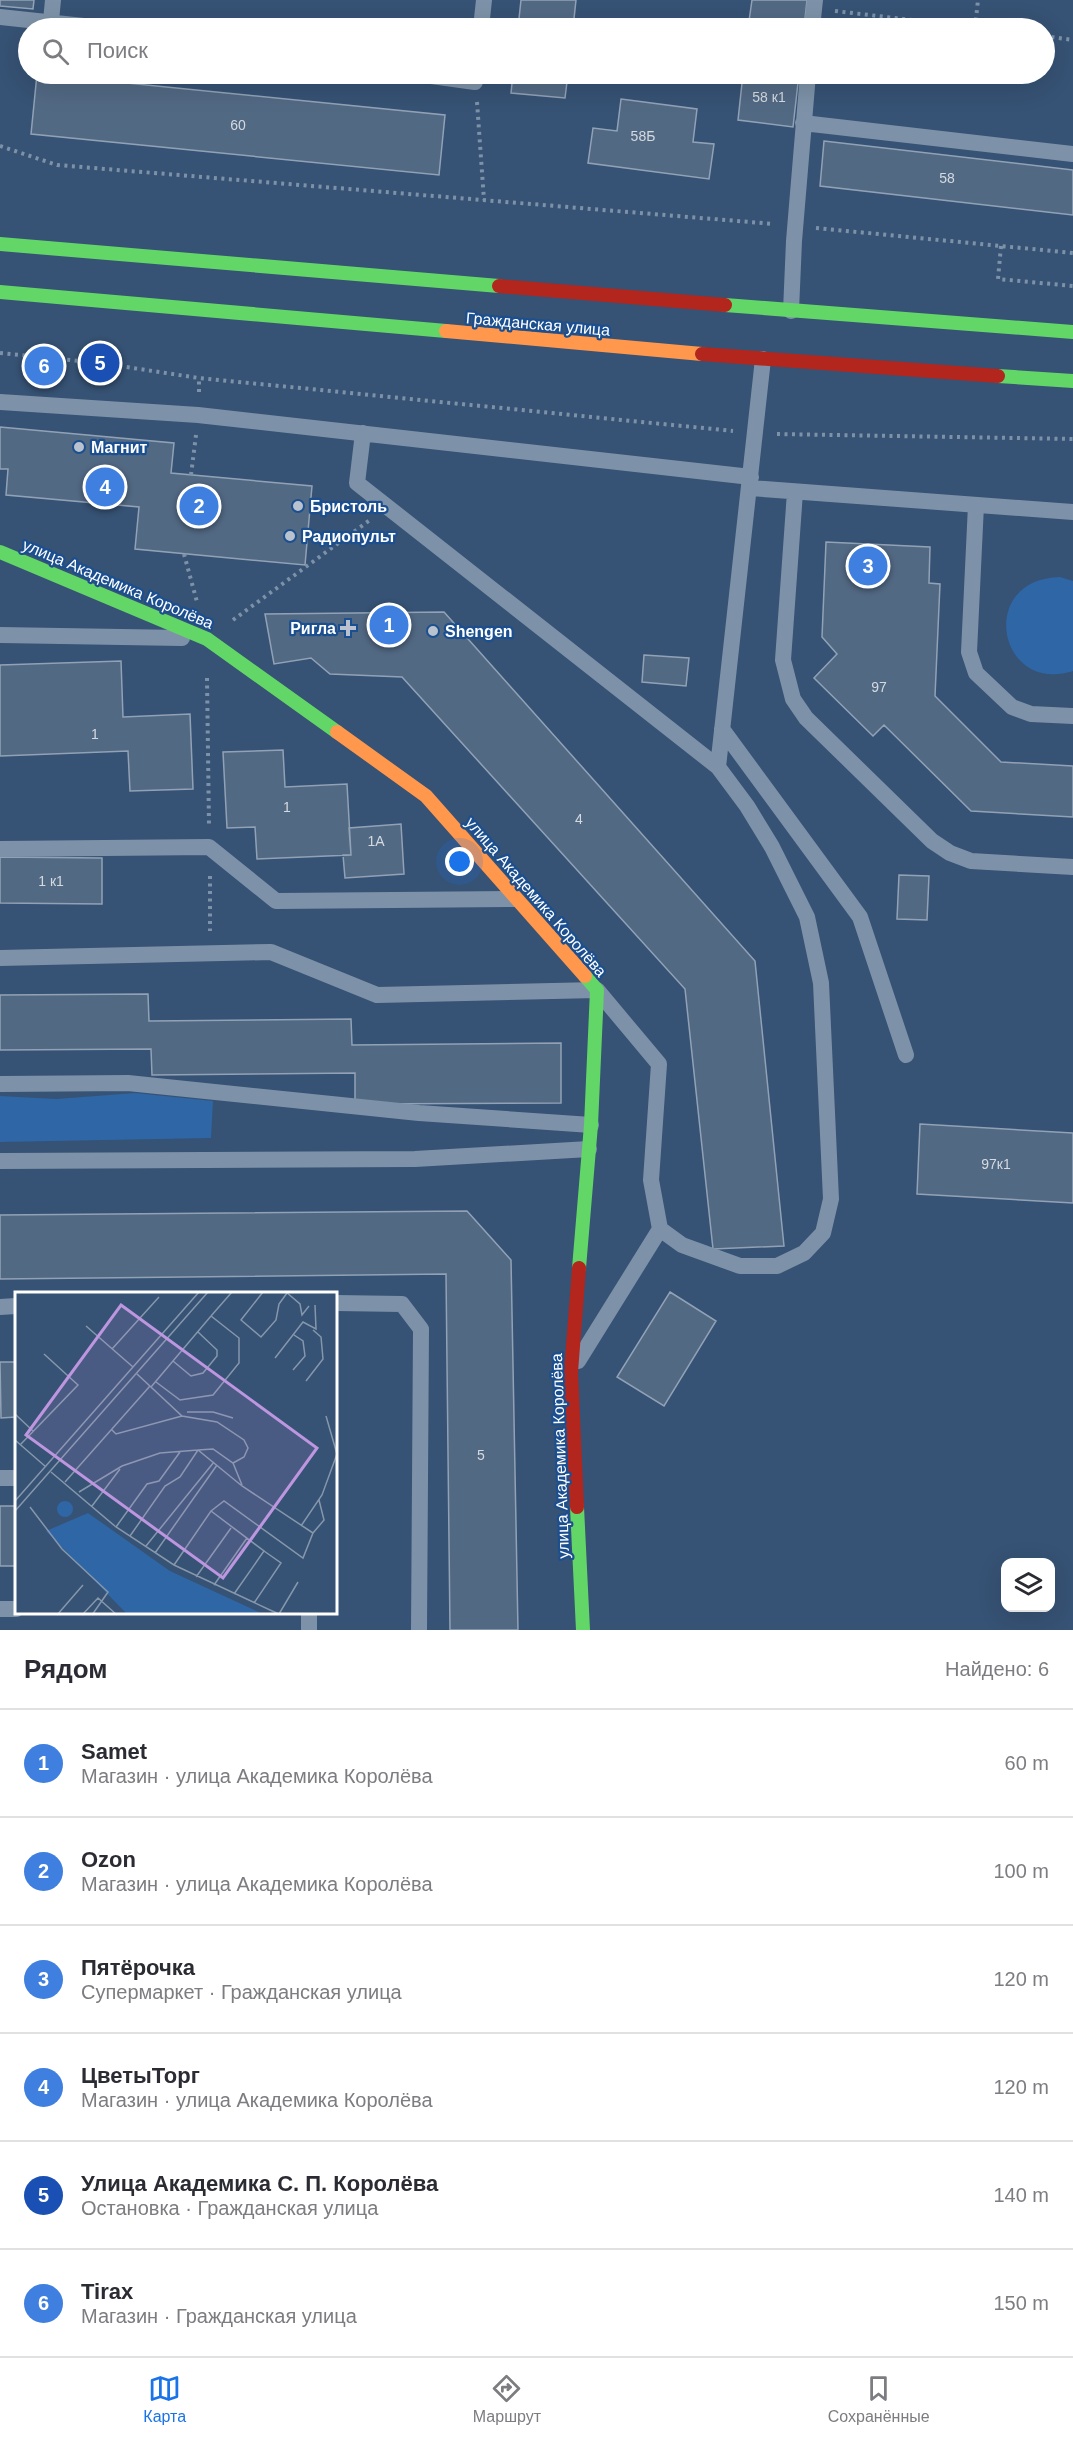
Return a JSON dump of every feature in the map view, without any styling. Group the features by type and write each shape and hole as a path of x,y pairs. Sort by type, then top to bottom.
{"main road":[{"name":"Гражданская улица","path":"0,244 791,311 1073,332"},
{"name":"Гражданская улица","path":"0,292 763,359 1073,381"},
{"name":"улица Академика Королёва","path":"0,552 207,639 426,796 514,899 597,990 591,1125 571,1372 583,1630"}],"lane":[{"path":"51,18 53,0"},
{"path":"482,18 484,0"},
{"path":"0,17 18,18"},
{"path":"791,311 794,241 807,84"},
{"path":"803,123 1073,154"},
{"path":"718,767 763,359"},
{"path":"0,402 198,416 363,433 750,483 795,492 1073,512"},
{"path":"363,433 357,483 718,767 747,806 772,847 807,918 821,983 831,1199 823,1233 804,1253 777,1266 740,1266 682,1245 660,1229"},
{"path":"795,492 783,660 793,699 807,718 932,841 950,853 970,861 1073,867"},
{"path":"976,505 969,652 972,666 982,679 1012,707 1031,714 1073,716"},
{"path":"0,635 207,639"},
{"path":"722,729 860,917 906,1055"},
{"path":"0,849 209,847 276,901 514,899"},
{"path":"0,958 271,951 377,995 597,990 658,1064 651,1179 660,1229 571,1372"},
{"path":"0,1084 128,1083 419,1113 591,1125"},
{"path":"0,1161 415,1159 589,1149"},
{"path":"338,1303 402,1304 422,1329 419,1630"}],"path":[{"path":"976,18 978,0"},
{"path":"814,4 908,18"},
{"path":"1055,38 1073,40"},
{"path":"477,84 484,200"},
{"path":"0,146 57,165 775,224"},
{"path":"807,227 1073,253"},
{"path":"1001,246 998,279 1073,286"},
{"path":"0,353 100,363 199,378 756,433 1073,439"},
{"path":"207,639 387,507"},
{"path":"184,554 207,639 210,953"}],"shaded area":[{"path":"1060,577 1073,581 1073,671 1047,674 1028,667 1014,652 1007,634 1007,614 1016,596 1033,583"},
{"path":"135,1093 213,1101 211,1138 0,1142 0,1096 56,1099"}],"building":[{"path":"0,0 34,0 33,9 0,6"},
{"path":"521,0 576,0 574,18 519,18"},
{"path":"752,0 807,0 805,18 749,18"},
{"path":"36,84 137,84 445,115 439,175 31,134"},
{"path":"512,84 567,84 565,98 511,93"},
{"path":"742,84 798,84 793,127 738,120"},
{"path":"621,99 697,109 693,142 714,144 709,179 588,163 593,128 617,131"},
{"path":"824,141 1073,170 1073,215 820,186"},
{"path":"0,427 174,443 171,473 312,486 305,565 135,549 139,507 6,495 8,469 0,469"},
{"path":"826,542 930,547 929,583 940,584 935,696 1001,762 1073,766 1073,817 971,811 884,725 873,736 814,678 837,654 822,637"},
{"path":"444,612 755,961 784,1246 713,1249 685,989 402,677 330,674 311,658 274,664 265,614"},
{"path":"644,655 689,658 686,686 642,682"},
{"path":"121,661 123,717 190,714 193,789 130,791 128,751 0,756 0,665"},
{"path":"283,750 285,787 347,784 351,855 257,859 255,827 227,828 223,752"},
{"path":"401,824 404,874 345,878 343,855 351,855 349,828"},
{"path":"0,857 102,858 102,904 0,903"},
{"path":"899,875 929,876 927,920 897,919"},
{"path":"148,994 149,1021 351,1019 352,1045 561,1043 561,1103 355,1104 355,1073 152,1075 151,1049 0,1050 0,995"},
{"path":"920,1124 1073,1133 1073,1203 917,1194"},
{"path":"467,1211 511,1260 518,1630 450,1630 446,1274 0,1279 0,1215"},
{"path":"670,1292 716,1321 664,1406 617,1377"},
{"path":"0,1362 15,1362 15,1417 1,1418"},
{"path":"0,1506 15,1506 15,1566 0,1566"}],"traffic: fast":[{"path":"0,244 499,286"},
{"path":"0,292 446,331"},
{"path":"725,305 1073,332"},
{"path":"998,376 1073,381"},
{"path":"0,552 207,639 337,732"},
{"path":"579,1268 591,1125 597,990 585,976"},
{"path":"577,1507 583,1630"}],"traffic: slow":[{"path":"446,331 702,354"},
{"path":"337,732 426,796 585,976"}],"traffic: jam":[{"path":"499,286 725,305"},
{"path":"702,354 998,376"},
{"path":"577,1507 571,1372 579,1268"}],"place":[{"name":"Улица Академика С. П. Королёва","path":"100,363"},
{"name":"Tirax","path":"44,366"},
{"name":"Магнит","path":"79,447"},
{"name":"ЦветыТорг","path":"105,487"},
{"name":"Ozon","path":"199,506"},
{"name":"Бристоль","path":"298,506"},
{"name":"Радиопульт","path":"290,536"},
{"name":"Пятёрочка","path":"868,566"},
{"name":"Samet","path":"389,625"},
{"name":"Ригла","path":"348,628"},
{"name":"Shengen","path":"433,631"}]}
